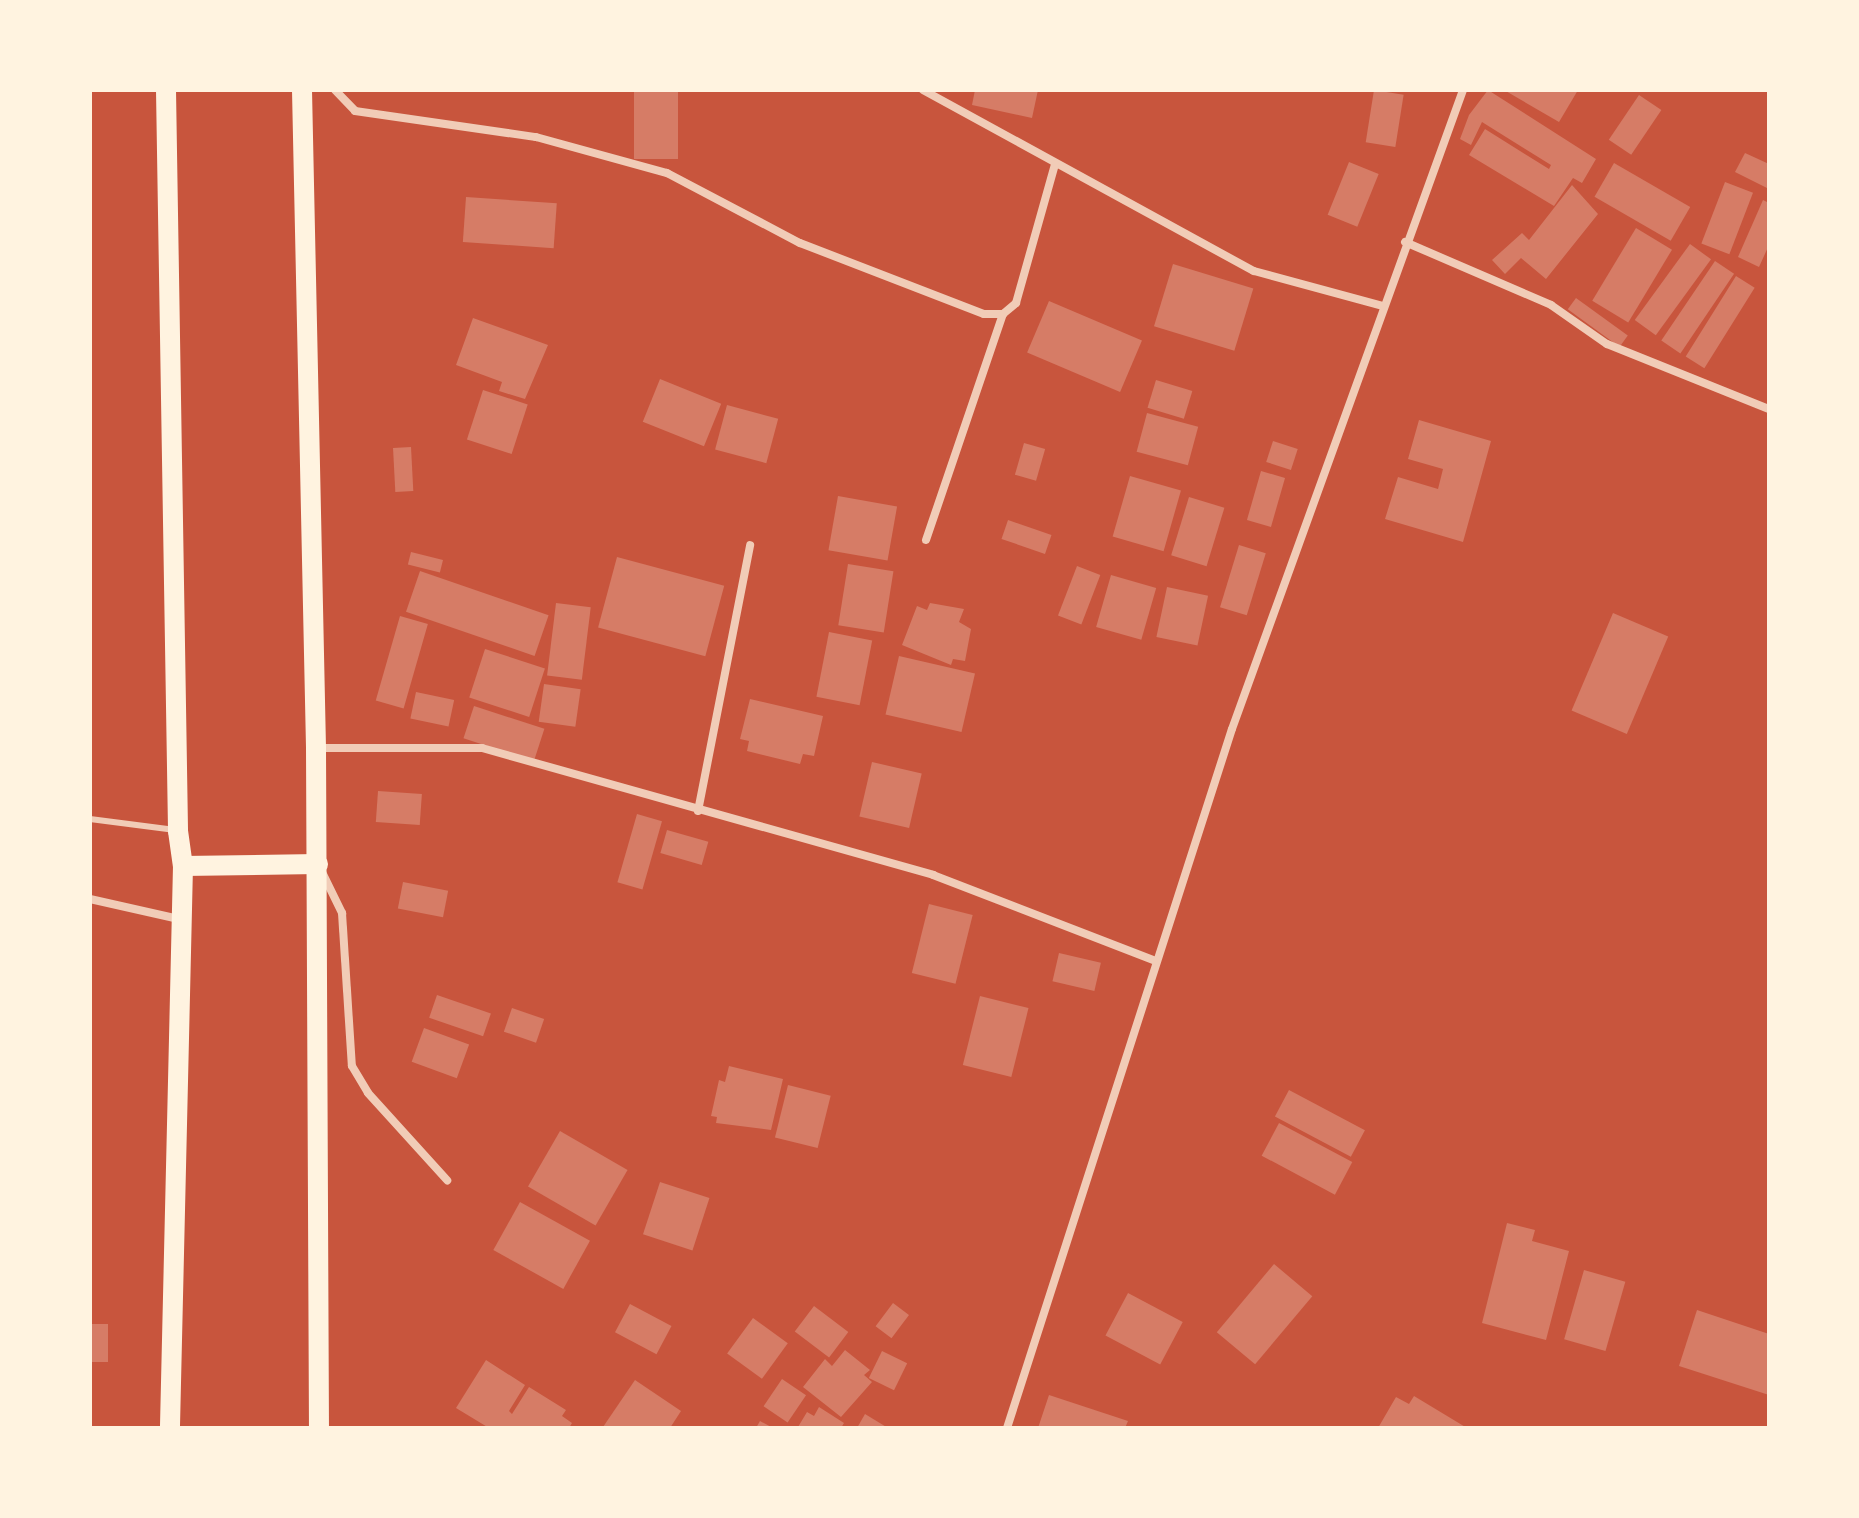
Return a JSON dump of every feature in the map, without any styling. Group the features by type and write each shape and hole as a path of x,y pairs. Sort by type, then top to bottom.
{"main road":[{"path":"166,90 178,831 183,866 170,1428"},
{"path":"302,90 318,864 319,1428"},
{"path":"183,866 318,864"}],"street":[{"path":"335,90 355,111 536,137 667,173 800,243 984,314 1003,314"},
{"path":"923,90 1254,271 1383,306"},
{"path":"1007,1428 1132,1045 1153,960 1405,242 1463,90"},
{"path":"926,540 1003,314 1016,303 1055,164"},
{"path":"1405,242 1551,305 1634,357 1769,409"},
{"path":"698,811 750,545"},
{"path":"316,748 482,748 933,875 1153,960"},
{"path":"318,864 342,913 352,1066 368,1093 447,1180"},
{"path":"90,899 183,919"}],"lane":[{"path":"90,819 178,831"}],"building":[{"path":"634,90 678,90 678,159 634,159"},
{"path":"975,90 1038,90 1032,118 972,105"},
{"path":"1374,90 1404,95 1395,147 1366,142"},
{"path":"1488,90 1596,159 1582,183 1573,178 1554,206 1469,155 1485,129 1549,169 1551,165 1482,122 1471,145 1460,139 1469,115"},
{"path":"1504,90 1578,90 1559,122"},
{"path":"1639,95 1661,110 1631,155 1609,140"},
{"path":"1745,153 1769,164 1769,189 1735,172"},
{"path":"1349,162 1379,174 1357,227 1328,215"},
{"path":"1614,163 1690,207 1671,241 1594,197"},
{"path":"1725,182 1753,193 1729,254 1701,244"},
{"path":"1572,185 1598,214 1546,279 1521,258 1505,274 1492,260 1522,233 1529,240"},
{"path":"466,197 557,203 554,248 463,242"},
{"path":"1763,200 1769,203 1769,245 1759,267 1738,257"},
{"path":"1636,228 1672,250 1628,322 1592,301"},
{"path":"1690,244 1711,259 1656,335 1635,320"},
{"path":"1715,261 1734,274 1680,353 1661,341"},
{"path":"1173,264 1253,289 1234,351 1154,326"},
{"path":"1736,276 1755,288 1704,368 1686,357"},
{"path":"1576,298 1628,336 1620,347 1568,309"},
{"path":"1049,301 1142,340 1120,392 1027,353"},
{"path":"473,318 548,345 525,399 499,391 502,382 456,365"},
{"path":"660,379 721,404 704,446 643,422"},
{"path":"1156,380 1192,391 1184,419 1148,408"},
{"path":"483,390 528,405 512,454 467,439"},
{"path":"727,405 778,419 766,463 715,449"},
{"path":"1147,413 1198,427 1188,465 1137,452"},
{"path":"1419,420 1491,441 1463,542 1385,519 1398,477 1438,489 1443,469 1408,459"},
{"path":"1273,441 1298,449 1291,470 1266,462"},
{"path":"1024,443 1045,449 1036,481 1015,475"},
{"path":"411,447 413,491 395,492 393,448"},
{"path":"1261,471 1285,478 1271,527 1247,520"},
{"path":"1130,476 1181,491 1164,551 1113,537"},
{"path":"838,496 897,506 888,561 828,550"},
{"path":"1189,497 1224,508 1207,566 1171,555"},
{"path":"1008,520 1051,535 1045,554 1001,539"},
{"path":"1239,545 1266,553 1247,615 1220,607"},
{"path":"411,552 443,560 440,573 408,565"},
{"path":"617,557 724,586 705,656 598,628"},
{"path":"848,564 893,571 884,632 838,625"},
{"path":"1077,566 1100,575 1081,624 1058,615"},
{"path":"420,571 549,615 535,656 406,612"},
{"path":"1111,575 1156,588 1141,640 1096,627"},
{"path":"1167,587 1208,596 1197,646 1156,637"},
{"path":"556,603 591,607 582,680 547,675"},
{"path":"930,603 964,609 959,622 971,629 965,661 953,659 951,665 902,645 917,606 927,610"},
{"path":"1613,613 1668,636 1627,734 1572,711"},
{"path":"400,616 428,624 404,709 376,701"},
{"path":"829,632 872,640 860,705 816,697"},
{"path":"485,649 545,668 529,717 469,698"},
{"path":"899,656 975,674 962,732 886,714"},
{"path":"544,684 581,689 575,727 539,722"},
{"path":"416,692 454,700 449,727 410,718"},
{"path":"750,699 823,716 814,756 803,754 800,764 747,751 749,741 740,739"},
{"path":"474,706 544,729 534,761 463,738"},
{"path":"872,762 922,773 909,828 859,817"},
{"path":"378,791 422,794 420,825 376,822"},
{"path":"637,814 662,821 642,889 617,882"},
{"path":"667,830 708,842 702,865 660,853"},
{"path":"403,882 448,891 443,917 398,909"},
{"path":"929,904 973,915 955,984 912,973"},
{"path":"1059,953 1101,963 1094,991 1052,981"},
{"path":"437,995 491,1014 483,1036 429,1018"},
{"path":"980,996 1029,1008 1011,1077 963,1065"},
{"path":"512,1008 544,1019 536,1043 504,1032"},
{"path":"424,1028 469,1044 457,1078 412,1062"},
{"path":"729,1066 783,1079 771,1130 716,1123 717,1117 711,1116 719,1080 725,1082"},
{"path":"788,1085 831,1096 818,1148 775,1137"},
{"path":"1289,1090 1365,1130 1351,1157 1275,1116"},
{"path":"1279,1123 1352,1162 1335,1195 1262,1156"},
{"path":"560,1131 628,1170 596,1225 528,1186"},
{"path":"660,1182 709,1198 692,1250 643,1234"},
{"path":"520,1202 590,1241 563,1289 493,1250"},
{"path":"1507,1223 1535,1230 1532,1241 1569,1251 1546,1340 1482,1323"},
{"path":"1274,1264 1312,1296 1255,1364 1217,1332"},
{"path":"1584,1270 1625,1282 1605,1351 1564,1339"},
{"path":"1128,1293 1183,1322 1160,1364 1105,1335"},
{"path":"893,1303 909,1315 892,1338 876,1326"},
{"path":"630,1304 671,1326 656,1354 615,1332"},
{"path":"814,1306 848,1332 829,1357 795,1332"},
{"path":"1697,1310 1769,1334 1769,1395 1679,1366"},
{"path":"753,1318 788,1343 762,1379 727,1354"},
{"path":"90,1324 108,1324 108,1362 90,1362"},
{"path":"845,1350 870,1370 864,1375 872,1382 841,1417 803,1387 825,1359 832,1366"},
{"path":"882,1351 907,1363 894,1390 869,1378"},
{"path":"486,1360 525,1385 509,1411 512,1414 529,1387 566,1410 562,1416 572,1423 569,1428 489,1428 456,1408"},
{"path":"782,1379 806,1395 788,1423 764,1406"},
{"path":"635,1380 681,1411 670,1428 603,1427"},
{"path":"1049,1395 1128,1421 1125,1428 1038,1428"},
{"path":"1414,1396 1467,1428 1378,1428 1396,1397 1409,1404"},
{"path":"819,1407 844,1423 841,1428 798,1427 807,1412 814,1416"},
{"path":"865,1414 888,1428 857,1428"},
{"path":"760,1421 773,1428 756,1428"}]}
